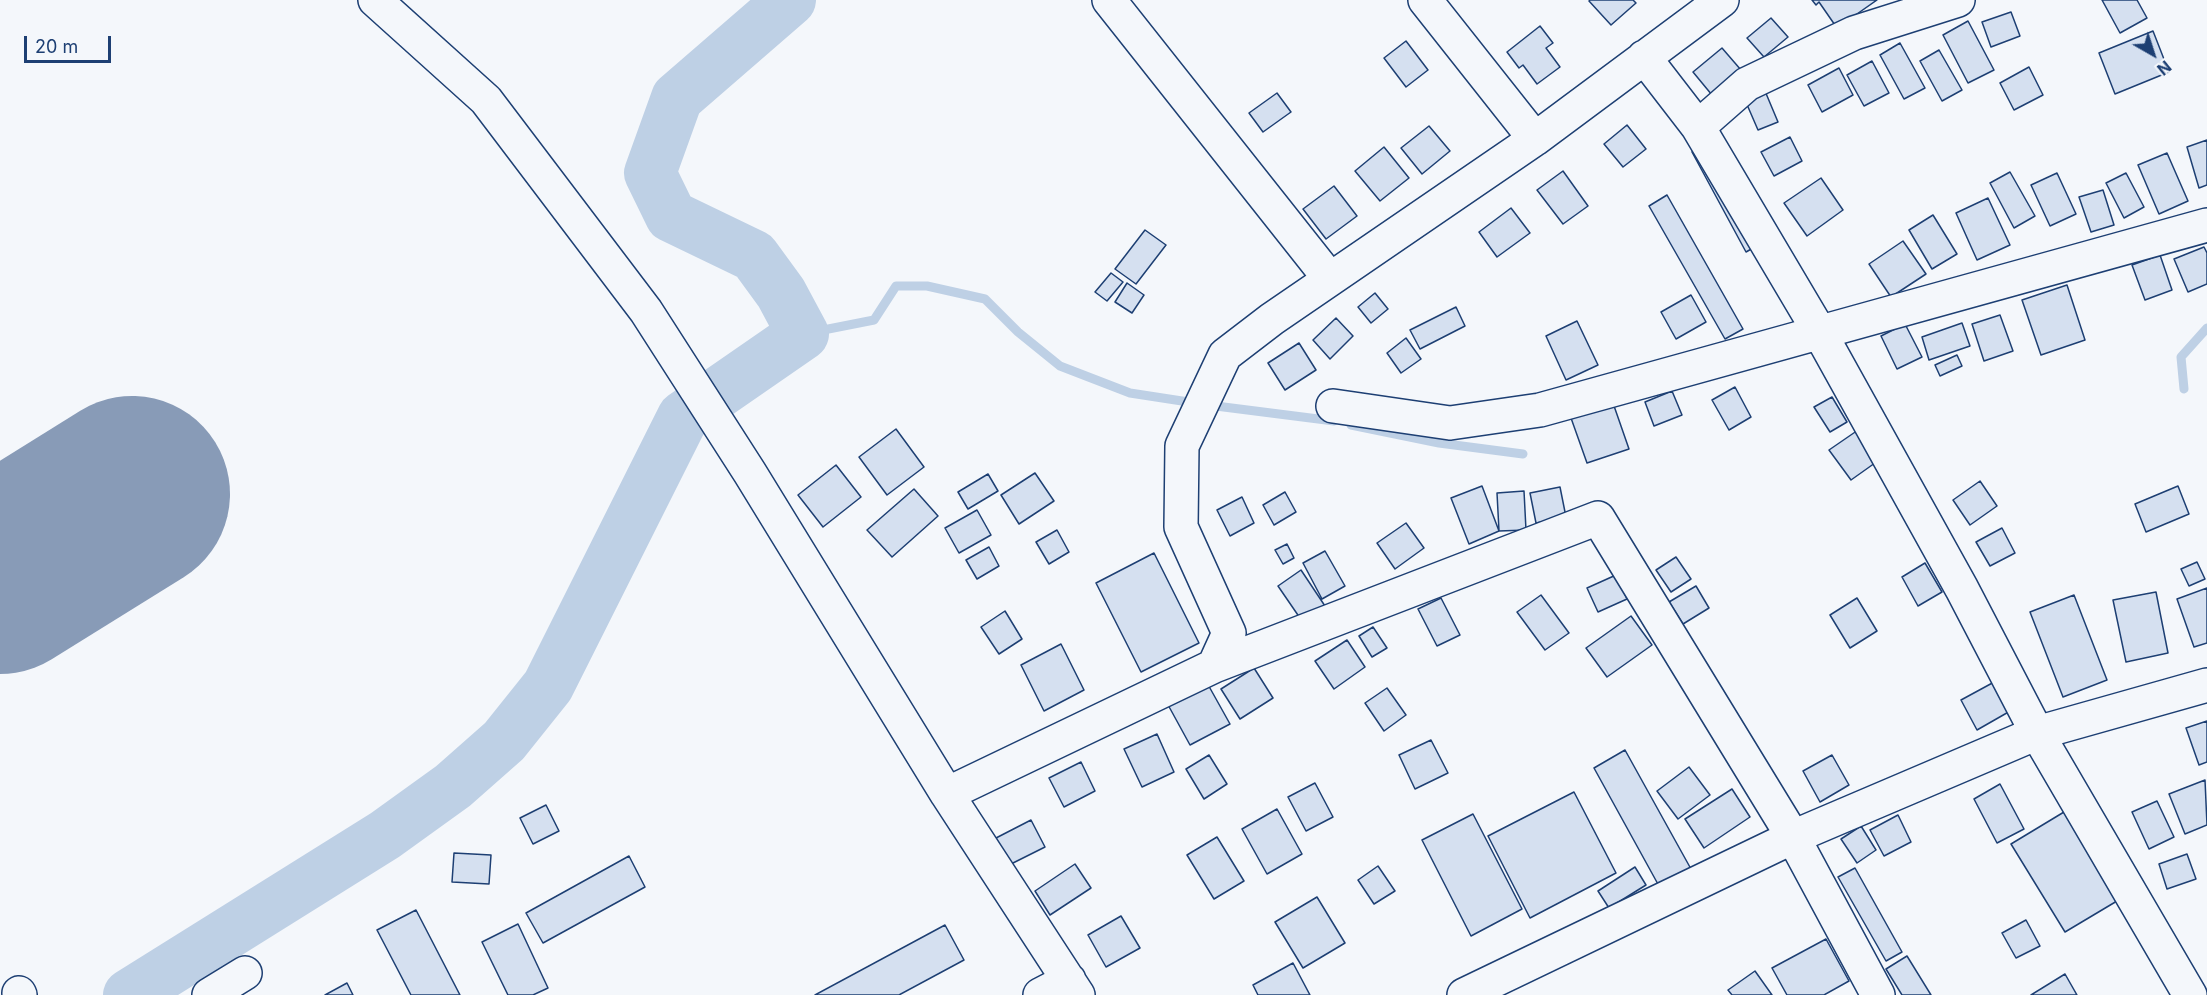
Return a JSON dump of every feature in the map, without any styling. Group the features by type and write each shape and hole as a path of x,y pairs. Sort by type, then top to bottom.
{"street":[{"path":"375,0 486,100 646,310 750,472 947,794 1074,988 1040,995"},
{"path":"1425,0 1534,139"},
{"path":"1214,666 1229,633 1181,527 1182,446 1225,355 1330,279 1534,139 1722,0"},
{"path":"1698,127 1747,84 1854,33 1958,0"},
{"path":"1115,2 1330,279"},
{"path":"1644,57 1698,127 1820,333 1962,589 2037,733 2190,995"},
{"path":"1333,406 1450,423 1540,410 2207,225"},
{"path":"947,794 1214,666 1598,518 1793,837 1878,995"},
{"path":"1474,993 1793,837 2037,733 2207,685"},
{"path":"209,995 245,973"}],"building":[{"path":"1590,0 1633,0 1636,3 1611,25"},
{"path":"1812,0 1877,0 1837,28 1819,2 1816,5"},
{"path":"2102,0 2137,0 2147,18 2120,33"},
{"path":"2011,12 2020,36 1991,47 1982,22"},
{"path":"1771,18 1788,37 1764,57 1747,38"},
{"path":"1968,21 1994,70 1968,83 1943,35"},
{"path":"1540,26 1553,43 1546,48 1560,67 1537,84 1523,65 1519,68 1507,52"},
{"path":"2153,31 2169,72 2115,94 2099,53"},
{"path":"1406,41 1428,70 1406,87 1384,58"},
{"path":"1900,43 1925,88 1904,99 1880,55"},
{"path":"1722,48 1741,70 1712,95 1693,72"},
{"path":"1939,50 1962,90 1942,101 1920,61"},
{"path":"1872,61 1889,93 1864,106 1847,75"},
{"path":"2029,67 2043,95 2014,110 2000,83"},
{"path":"1839,68 1853,95 1822,112 1808,85"},
{"path":"1765,91 1778,122 1758,130 1745,100"},
{"path":"1277,93 1291,112 1263,132 1249,113"},
{"path":"1627,125 1646,149 1623,167 1604,144"},
{"path":"1429,126 1450,151 1422,174 1401,148"},
{"path":"1790,137 1802,161 1774,176 1761,152"},
{"path":"2207,140 2207,185 2199,188 2187,147"},
{"path":"1708,143 1762,243 1746,252 1692,152"},
{"path":"1384,147 1409,178 1380,201 1355,171"},
{"path":"2167,153 2188,201 2159,214 2138,165"},
{"path":"1563,171 1588,206 1563,224 1537,190"},
{"path":"2010,172 2035,216 2014,228 1990,183"},
{"path":"2057,173 2076,214 2050,226 2031,185"},
{"path":"2126,173 2144,207 2124,218 2106,183"},
{"path":"1821,178 1843,210 1807,236 1784,203"},
{"path":"1334,186 1357,216 1326,239 1303,209"},
{"path":"2103,190 2114,225 2091,232 2079,197"},
{"path":"1667,195 1743,329 1725,339 1649,206"},
{"path":"1988,198 2010,245 1977,260 1956,213"},
{"path":"1511,208 1530,233 1497,257 1479,232"},
{"path":"1933,215 1957,254 1932,269 1909,230"},
{"path":"1145,230 1166,245 1136,284 1115,269"},
{"path":"1903,241 1926,274 1891,297 1869,264"},
{"path":"2204,247 2207,253 2207,284 2188,292 2174,259"},
{"path":"2160,255 2172,290 2145,300 2132,265"},
{"path":"1111,273 1123,282 1107,301 1095,292"},
{"path":"1127,283 1144,295 1132,313 1115,302"},
{"path":"2067,285 2085,340 2041,355 2022,300"},
{"path":"1375,293 1388,309 1371,323 1358,307"},
{"path":"1691,295 1706,322 1676,339 1661,312"},
{"path":"1456,307 1465,326 1420,349 1410,330"},
{"path":"2000,315 2013,351 1984,361 1972,324"},
{"path":"1336,318 1353,336 1330,359 1313,340"},
{"path":"1577,321 1598,365 1566,380 1546,336"},
{"path":"1962,323 1970,346 1929,360 1922,337"},
{"path":"1905,324 1922,357 1897,369 1881,336"},
{"path":"1406,338 1421,359 1401,373 1387,353"},
{"path":"1299,343 1316,370 1285,390 1268,363"},
{"path":"1957,355 1962,366 1940,376 1935,365"},
{"path":"1735,387 1751,417 1729,430 1712,400"},
{"path":"1672,391 1682,415 1654,426 1645,402"},
{"path":"1832,397 1847,422 1830,432 1814,407"},
{"path":"1613,403 1629,449 1587,463 1571,418"},
{"path":"1861,428 1882,458 1851,480 1829,450"},
{"path":"896,429 924,467 887,495 859,457"},
{"path":"836,465 861,497 823,527 798,495"},
{"path":"1035,473 1054,501 1019,524 1001,495"},
{"path":"988,474 998,491 968,509 958,492"},
{"path":"1980,481 1997,506 1970,525 1953,500"},
{"path":"1482,486 1499,531 1469,544 1451,498"},
{"path":"2178,486 2189,514 2146,532 2135,504"},
{"path":"1560,487 1566,517 1536,523 1530,493"},
{"path":"914,489 938,516 892,557 867,530"},
{"path":"1524,491 1526,530 1499,531 1497,493"},
{"path":"1285,492 1296,512 1274,525 1263,505"},
{"path":"1242,497 1254,523 1230,536 1217,510"},
{"path":"977,510 991,535 959,553 945,528"},
{"path":"1406,523 1424,548 1395,569 1377,543"},
{"path":"2002,528 2015,553 1990,566 1976,542"},
{"path":"1057,530 1069,552 1049,564 1036,542"},
{"path":"1287,544 1294,558 1283,564 1275,550"},
{"path":"989,547 999,566 977,579 966,560"},
{"path":"1325,551 1345,586 1322,599 1303,563"},
{"path":"1154,553 1199,643 1141,672 1096,583"},
{"path":"1676,557 1691,579 1671,592 1656,570"},
{"path":"2197,562 2205,579 2189,586 2181,569"},
{"path":"1925,563 1942,592 1918,606 1902,577"},
{"path":"1301,570 1325,606 1302,621 1278,586"},
{"path":"1616,575 1627,599 1598,612 1587,588"},
{"path":"1696,586 1709,608 1683,624 1669,602"},
{"path":"2207,588 2207,643 2194,647 2177,599"},
{"path":"2156,592 2168,653 2126,662 2113,600"},
{"path":"1541,595 1569,633 1545,650 1517,612"},
{"path":"2074,595 2107,680 2063,697 2030,612"},
{"path":"1441,598 1460,635 1437,646 1418,609"},
{"path":"1857,598 1877,631 1850,648 1830,615"},
{"path":"1005,611 1022,639 999,654 981,627"},
{"path":"1631,616 1652,645 1607,677 1586,648"},
{"path":"1373,627 1387,648 1372,657 1359,636"},
{"path":"1347,640 1365,667 1334,689 1315,661"},
{"path":"1061,644 1084,690 1044,711 1021,665"},
{"path":"1254,668 1273,698 1240,719 1221,689"},
{"path":"1206,681 1230,724 1190,745 1167,703"},
{"path":"1996,681 2012,710 1977,730 1961,700"},
{"path":"1387,688 1406,715 1384,731 1365,703"},
{"path":"2207,721 2207,762 2199,765 2186,728"},
{"path":"1157,734 1174,772 1142,787 1124,749"},
{"path":"1431,740 1448,773 1415,789 1399,755"},
{"path":"1625,750 1691,869 1659,886 1594,768"},
{"path":"1209,755 1227,784 1204,799 1186,769"},
{"path":"1832,755 1849,785 1820,802 1803,771"},
{"path":"1081,762 1095,791 1064,807 1049,778"},
{"path":"1689,767 1710,795 1678,819 1657,791"},
{"path":"2205,780 2207,825 2185,834 2169,794"},
{"path":"1315,783 1333,817 1306,831 1288,797"},
{"path":"2000,784 2024,829 1997,843 1974,799"},
{"path":"1732,789 1750,817 1704,848 1685,819"},
{"path":"1574,792 1616,873 1530,918 1488,836"},
{"path":"2157,801 2174,837 2149,849 2132,812"},
{"path":"546,805 559,831 533,844 520,818"},
{"path":"1277,809 1302,854 1267,874 1242,829"},
{"path":"2064,812 2117,901 2065,932 2011,844"},
{"path":"1473,814 1522,909 1471,936 1422,840"},
{"path":"1898,815 1911,842 1884,856 1870,830"},
{"path":"1031,820 1045,847 1009,865 996,838"},
{"path":"1861,826 1876,850 1857,863 1841,839"},
{"path":"1217,837 1244,881 1214,899 1187,855"},
{"path":"454,853 491,855 489,884 452,882"},
{"path":"2187,854 2196,879 2167,889 2159,864"},
{"path":"629,856 645,887 543,943 526,913"},
{"path":"1075,864 1091,888 1050,915 1035,891"},
{"path":"1378,866 1395,891 1374,904 1358,880"},
{"path":"1635,867 1646,885 1609,908 1598,891"},
{"path":"1855,868 1902,952 1886,961 1838,877"},
{"path":"1317,897 1345,943 1303,968 1275,922"},
{"path":"416,910 460,995 411,995 377,930"},
{"path":"1121,916 1140,948 1106,967 1088,935"},
{"path":"2026,920 2040,946 2016,958 2002,933"},
{"path":"518,924 548,988 533,995 508,995 482,942"},
{"path":"945,925 964,960 899,995 815,995"},
{"path":"1826,939 1849,981 1824,995 1787,995 1772,968"},
{"path":"1907,956 1931,995 1902,995 1886,969"},
{"path":"1293,963 1310,995 1258,995 1253,985"},
{"path":"1755,971 1772,995 1732,995 1728,990"},
{"path":"2065,974 2077,995 2031,995"},
{"path":"347,983 353,995 325,995"}],"waterway":[{"path":"129,995 385,835 453,786 504,741 548,686 683,417 803,334 781,293 754,256 671,216 650,173 677,98 790,0"},
{"path":"803,334 874,320 896,286 927,286 985,299 1018,332 1060,366 1130,393 1195,403"},
{"path":"2184,389 2181,357 2207,328"},
{"path":"1208,405 1334,421"},
{"path":"1351,425 1439,443 1523,454"}],"runway":[{"path":"0,576 132,494"}]}
